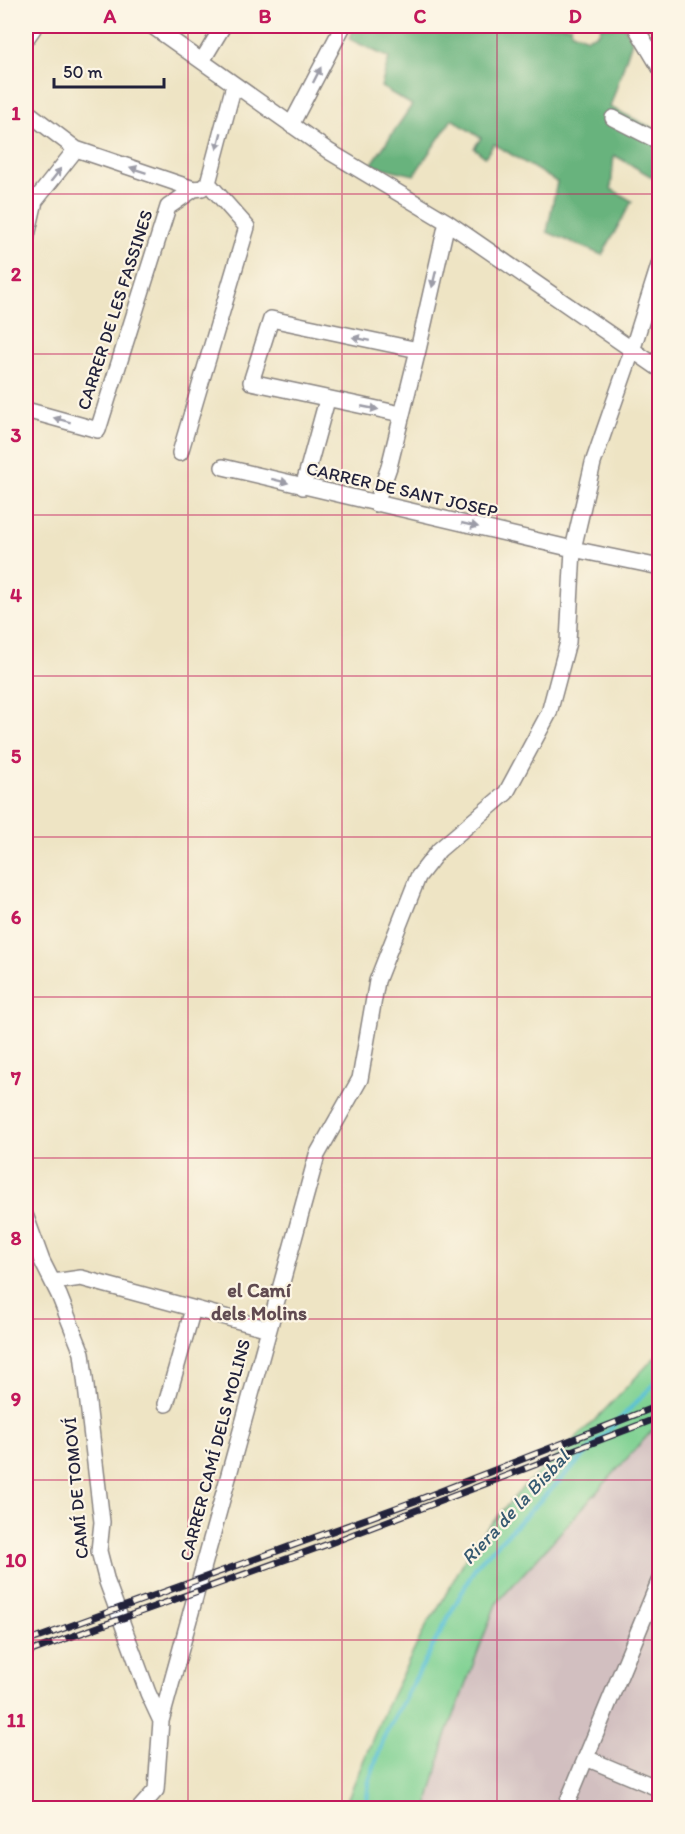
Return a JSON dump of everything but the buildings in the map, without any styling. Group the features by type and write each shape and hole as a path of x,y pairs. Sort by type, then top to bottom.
{"street":[{"path":"26,39 35,26"},
{"path":"152,26 330,152 447,222 660,369"},
{"path":"202,62 223,26"},
{"path":"291,125 342,26"},
{"path":"635,26 660,68"},
{"path":"201,186 234,85"},
{"path":"26,111 76,149 201,186 247,227 180,453"},
{"path":"613,118 660,142"},
{"path":"26,240 30,198 76,149"},
{"name":"CARRER DE LES FASSINES","path":"26,410 98,430 168,207 201,186"},
{"path":"376,504 389,467 447,222"},
{"name":"CARRER CAMÍ DELS MOLINS","path":"140,1809 156,1790 161,1721 317,1155 360,1078 377,981 418,877 439,850 506,793 549,713 568,642 573,549 593,463 660,262"},
{"path":"402,414 251,382 271,319 418,350"},
{"path":"303,487 327,399"},
{"name":"CARRER DE SANT JOSEP","path":"223,467 376,504 660,567"},
{"name":"CAMÍ DE TOMOVÍ","path":"26,1217 42,1262 53,1282 82,1353 102,1522 99,1551 107,1582 161,1721"},
{"path":"53,1282 81,1278 269,1329"},
{"path":"166,1404 193,1309"},
{"path":"565,1809 660,1579"},
{"path":"586,1758 660,1789"}],"shaded area":[{"path":"659,1423 659,1808 427,1808 445,1739 496,1604"}],"green space":[{"path":"355,26 571,26 572,32 587,38 599,33 601,26 624,26 632,41 610,107 659,131 659,181 614,155 611,189 632,201 602,255 547,232 557,182 494,144 485,157 474,148 481,138 452,119 414,175 371,165 412,105 381,87 389,58 349,39"},
{"path":"659,1353 659,1423 496,1604 445,1739 427,1808 347,1808 348,1798 385,1709 428,1622 436,1612 474,1543 524,1486 596,1419"}],"waterway":[{"name":"Riera de la Bisbal","path":"366,1808 369,1782 384,1737 476,1566 660,1378"}],"railway":[{"path":"26,1642 418,1500 660,1405"},
{"path":"26,1653 320,1547 660,1417"}],"district":[{"name":"el Camí dels Molins","path":"259,1302"}]}
